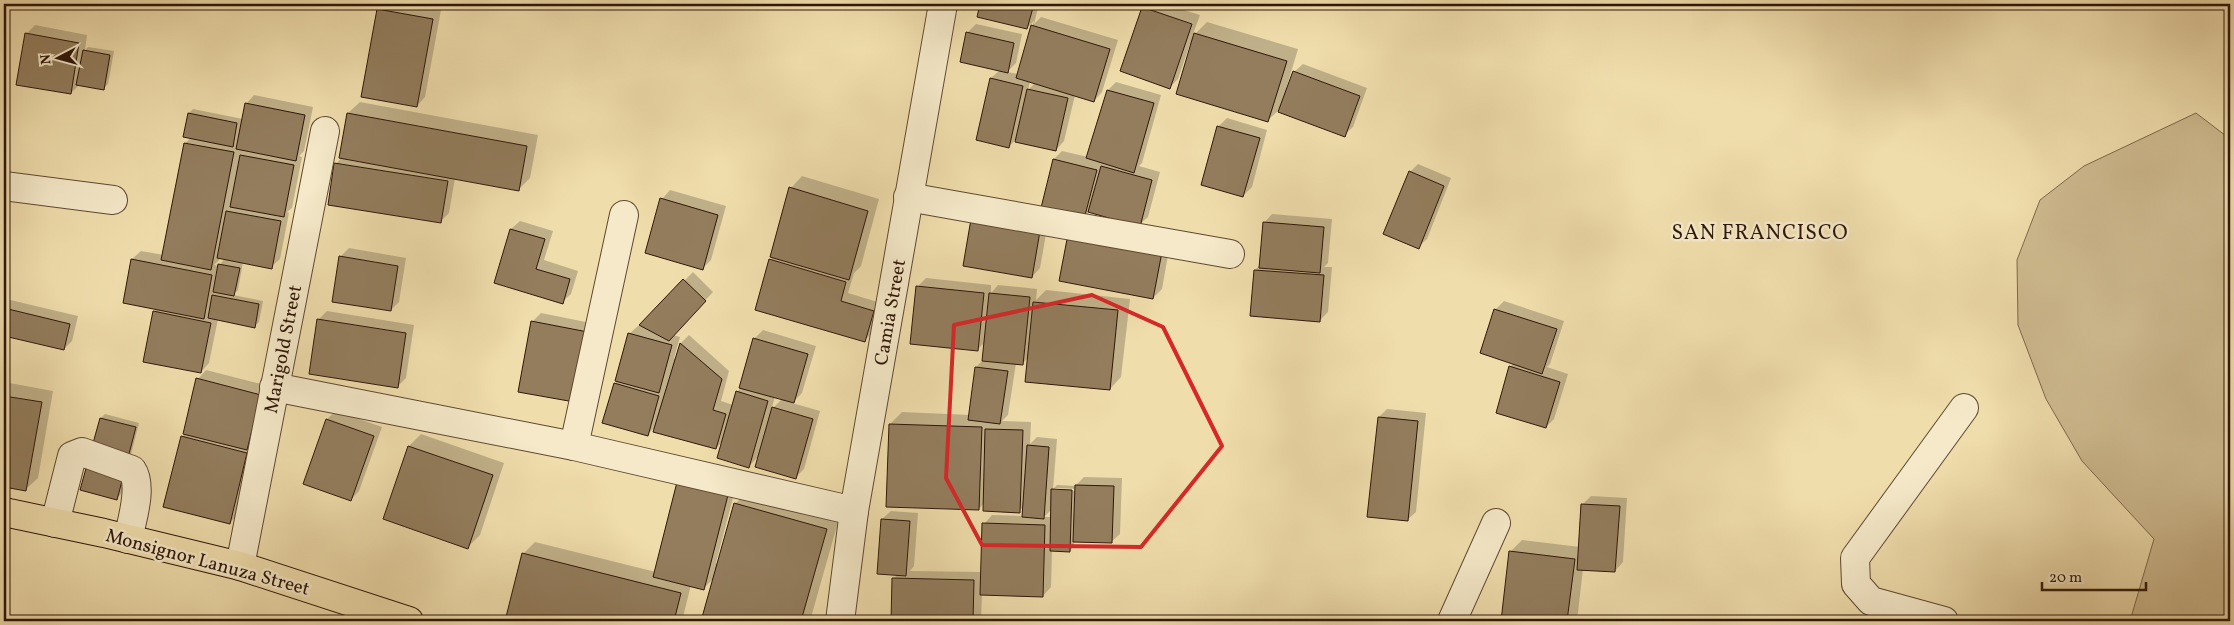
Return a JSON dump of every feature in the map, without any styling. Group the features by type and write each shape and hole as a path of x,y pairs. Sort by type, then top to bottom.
{"main road":[{"name":"Monsignor Lanuza Street","path":"4,512 240,566 409,621"}],"street":[{"name":"Camia Street","path":"840,621 854,511 943,4"},
{"name":"Marigold Street","path":"240,566 325,131"},
{"path":"4,186 113,200"},
{"path":"908,197 1230,254"},
{"path":"574,446 624,215"},
{"path":"274,387 574,446 854,511"},
{"path":"1944,621 1871,601 1856,584 1855,558 1964,408"},
{"path":"55,523 72,456 82,452 132,470 136,476 138,488 128,539"},
{"path":"1452,621 1496,523"}],"highlighted area":[{"path":"1092,295 1163,327 1222,446 1141,547 982,545 946,478 954,325"}],"shaded area":[{"path":"2196,113 2230,139 2230,621 2130,621 2154,539 2082,461 2046,399 2018,325 2017,260 2040,200 2084,166"}],"building":[{"path":"980,4 1034,4 1027,29 977,17"},
{"path":"1142,7 1192,24 1170,89 1120,71"},
{"path":"377,9 433,19 417,107 361,97"},
{"path":"1031,25 1110,49 1094,102 1016,78"},
{"path":"966,32 1014,43 1008,73 960,62"},
{"path":"25,33 79,43 71,94 16,85"},
{"path":"1194,33 1287,61 1268,122 1176,94"},
{"path":"83,50 110,55 104,90 76,85"},
{"path":"1293,71 1360,96 1345,137 1278,112"},
{"path":"990,78 1023,86 1009,148 976,140"},
{"path":"1027,89 1068,98 1056,151 1015,142"},
{"path":"1107,90 1154,103 1134,173 1086,158"},
{"path":"245,103 305,115 296,161 236,149"},
{"path":"188,113 237,123 233,147 183,137"},
{"path":"347,113 527,146 519,191 339,158"},
{"path":"1217,126 1260,138 1243,197 1201,185"},
{"path":"184,143 234,152 211,270 161,260"},
{"path":"240,155 294,165 284,217 230,207"},
{"path":"1053,159 1097,170 1084,219 1041,208"},
{"path":"334,163 448,181 441,223 328,205"},
{"path":"1101,166 1152,180 1140,227 1088,212"},
{"path":"1409,171 1444,186 1419,249 1383,234"},
{"path":"789,187 868,211 849,280 770,257"},
{"path":"660,198 718,215 703,270 645,253"},
{"path":"226,211 281,221 272,269 217,258"},
{"path":"971,219 1040,231 1032,278 963,266"},
{"path":"1263,222 1324,227 1320,273 1259,268"},
{"path":"510,229 545,239 536,269 570,279 563,304 494,283"},
{"path":"1068,234 1162,252 1153,299 1059,281"},
{"path":"339,256 398,266 391,311 332,302"},
{"path":"131,259 212,275 204,319 123,303"},
{"path":"769,259 846,282 841,301 874,311 865,342 755,310"},
{"path":"218,264 240,268 234,296 213,292"},
{"path":"1254,270 1324,275 1320,322 1250,316"},
{"path":"683,279 706,301 669,341 639,325"},
{"path":"916,286 984,293 978,351 910,344"},
{"path":"989,293 1030,297 1023,365 982,361"},
{"path":"212,295 259,304 255,328 208,318"},
{"path":"1033,302 1118,310 1110,390 1025,382"},
{"path":"4,308 70,324 64,350 4,336"},
{"path":"1494,309 1557,329 1542,374 1480,353"},
{"path":"153,311 211,323 201,373 143,362"},
{"path":"317,319 406,333 398,388 309,374"},
{"path":"531,321 593,333 580,403 518,392"},
{"path":"628,333 672,345 659,393 615,381"},
{"path":"753,338 808,354 794,403 739,388"},
{"path":"680,343 722,379 713,410 726,414 716,449 653,432"},
{"path":"1509,366 1560,382 1546,428 1496,413"},
{"path":"975,367 1008,371 1000,424 968,420"},
{"path":"196,378 261,395 247,450 183,434"},
{"path":"614,383 659,396 648,436 602,423"},
{"path":"736,391 768,401 749,468 717,458"},
{"path":"4,396 42,402 26,491 4,487"},
{"path":"772,407 813,419 796,479 755,467"},
{"path":"1378,417 1418,421 1408,521 1367,517"},
{"path":"100,418 136,427 117,500 80,490"},
{"path":"326,419 374,436 351,501 303,484"},
{"path":"889,424 982,427 979,510 886,507"},
{"path":"985,429 1023,430 1020,513 983,511"},
{"path":"181,436 247,453 230,524 163,507"},
{"path":"1027,445 1049,447 1044,519 1022,517"},
{"path":"408,446 493,475 468,549 383,519"},
{"path":"677,482 728,495 704,590 653,577"},
{"path":"1075,485 1114,486 1112,543 1073,542"},
{"path":"1051,489 1072,490 1070,552 1050,551"},
{"path":"734,503 827,529 801,621 701,621"},
{"path":"1581,504 1620,506 1615,572 1577,570"},
{"path":"881,519 910,521 906,576 877,574"},
{"path":"982,523 1045,525 1043,597 980,595"},
{"path":"1509,551 1575,559 1567,621 1501,621"},
{"path":"522,553 681,593 674,621 505,621"},
{"path":"892,578 974,580 973,621 891,621"}],"district":[{"name":"SAN FRANCISCO","path":"1760,232"}]}
